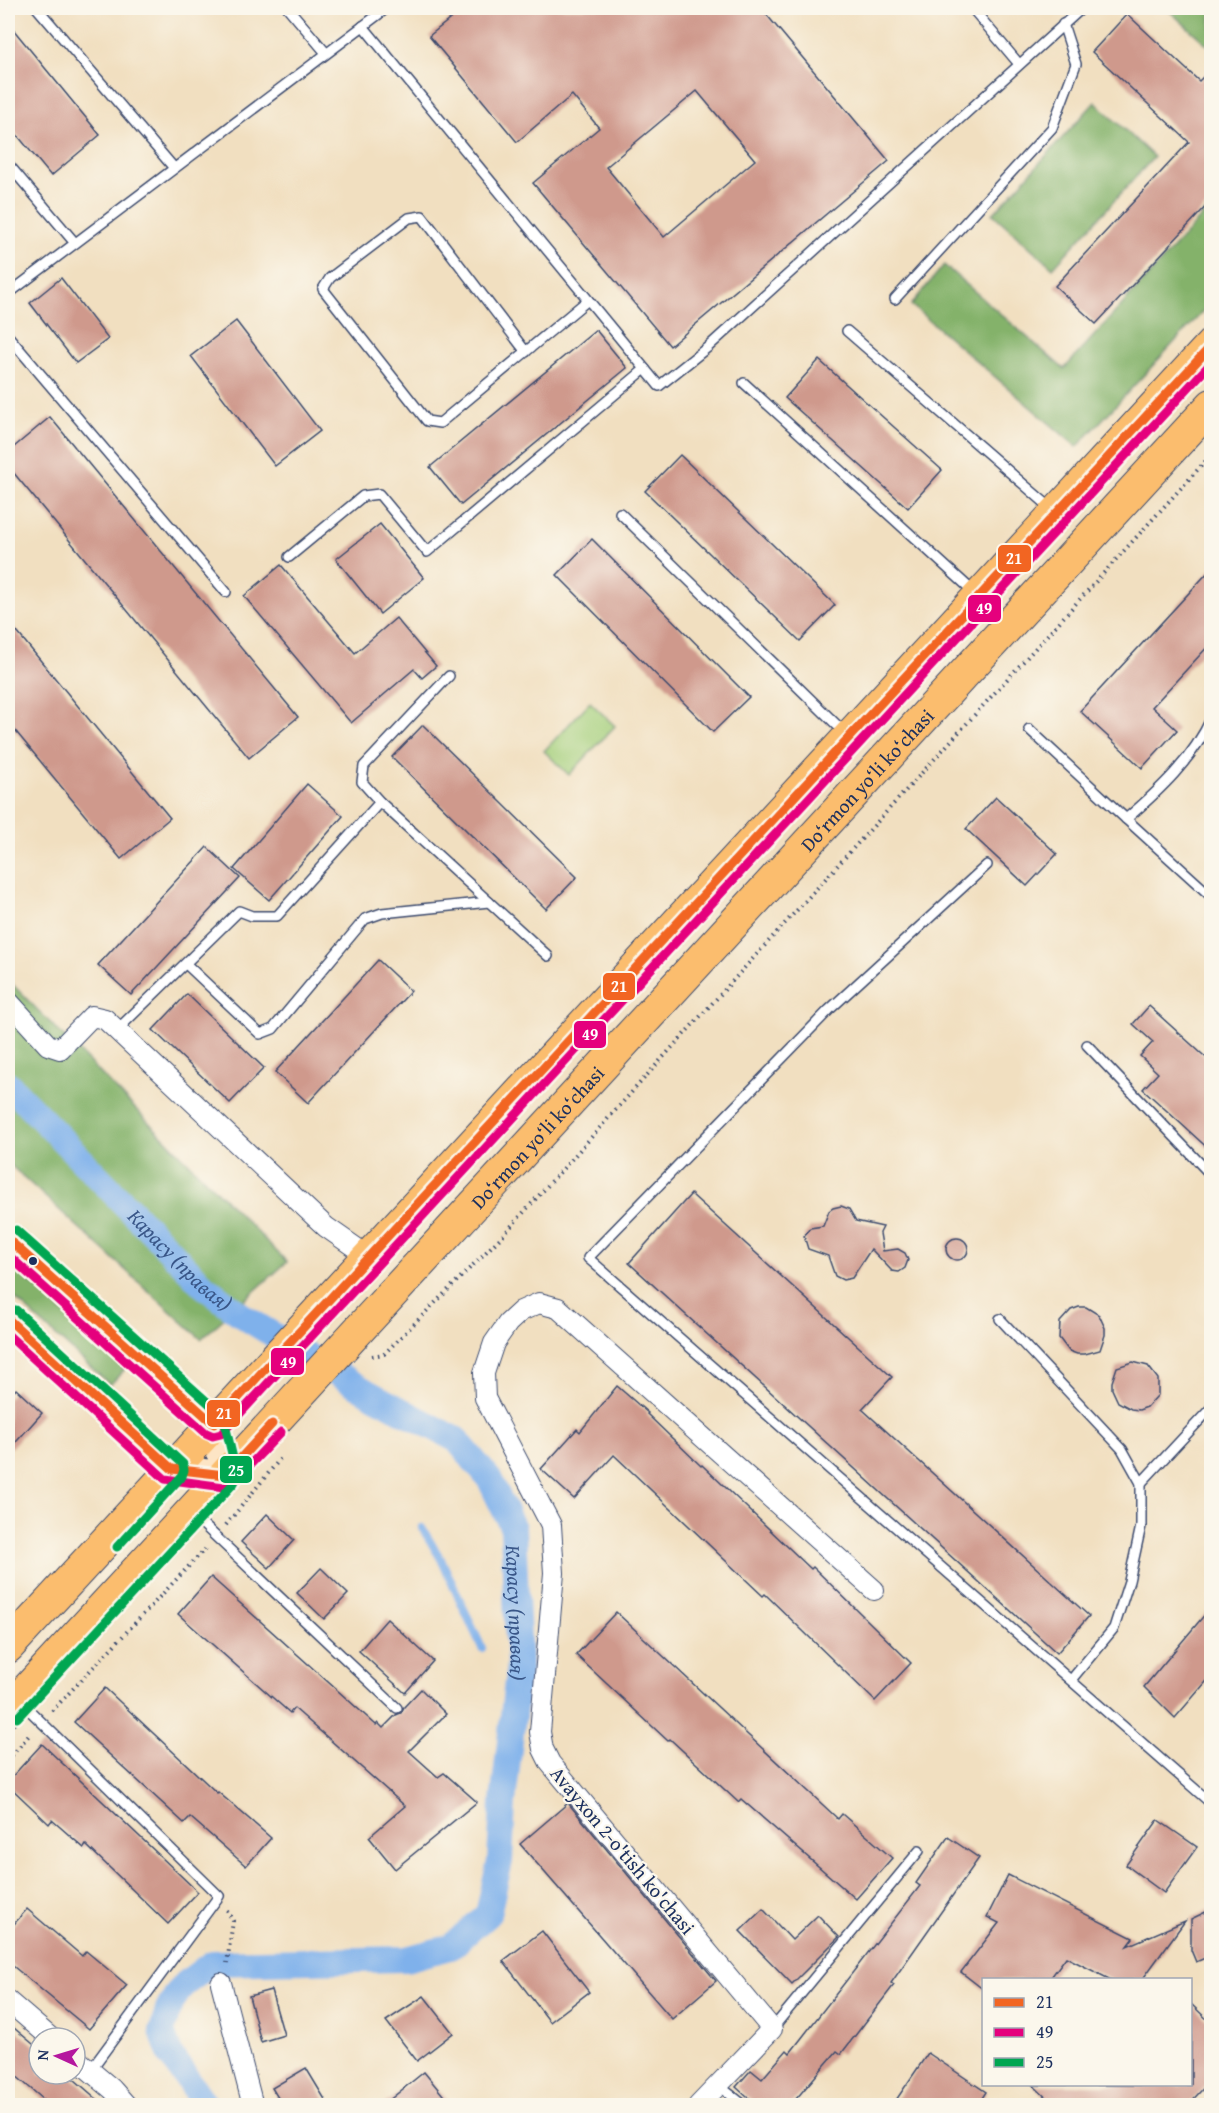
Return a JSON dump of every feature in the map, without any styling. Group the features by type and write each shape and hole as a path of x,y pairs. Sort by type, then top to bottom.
{"main road":[{"path":"8,1647 1212,344"},
{"name":"Do‘rmon yo‘li ko‘chasi","path":"13,1705 305,1388 356,1349 1212,405"},
{"path":"8,1239 214,1424 225,1475 172,1469 8,1319"}],"street":[{"path":"8,1001 48,1045 60,1049 92,1016 105,1019 327,1227 369,1257"},
{"name":"Avayxon 2-o'tish ko'chasi","path":"772,2029 549,1763 543,1749 540,1732 554,1573 551,1525 485,1398 484,1373 494,1343 508,1323 521,1311 539,1303 558,1308 874,1590"},
{"path":"223,1975 254,2106"},
{"path":"8,2001 37,2026"},
{"path":"698,2106 772,2029"},
{"path":"87,2068 122,2098 127,2106"}],"lane":[{"path":"37,8 174,168"},
{"path":"288,8 326,53"},
{"path":"8,294 387,8"},
{"path":"972,8 1019,64"},
{"path":"363,26 659,386 708,347 1082,8"},
{"path":"895,299 1052,128 1076,64 1063,24"},
{"path":"8,164 75,243"},
{"path":"526,352 422,216 409,218 330,278 324,289 427,421 440,423 526,352 588,300"},
{"path":"847,331 1056,513"},
{"path":"8,336 226,592"},
{"path":"290,557 363,496 379,494 427,552 645,369"},
{"path":"744,383 979,597"},
{"path":"620,513 849,736"},
{"path":"448,675 364,766 362,782 380,802 548,956"},
{"path":"1126,819 1165,785 1204,735 1212,717"},
{"path":"1029,729 1212,897"},
{"path":"117,1030 239,911 252,916 277,916 380,802"},
{"path":"987,865 829,1010 588,1258 1212,1804"},
{"path":"186,964 260,1034 273,1029 365,919 382,914 489,902"},
{"path":"1087,1045 1212,1176"},
{"path":"1000,1318 1122,1449 1141,1483 1141,1526 1129,1581 1114,1628 1071,1680"},
{"path":"1141,1483 1212,1407"},
{"path":"190,1512 397,1708"},
{"path":"13,1705 41,1722 219,1896 90,2071"},
{"path":"772,2029 919,1851"},
{"path":"718,2085 744,2106"}],"path":[{"path":"356,1349 384,1354 506,1232 1212,454"},
{"path":"8,1760 41,1722 216,1538 281,1458"},
{"path":"223,1975 233,1921"}],"green space":[{"path":"1166,8 1211,8 1211,48"},
{"path":"1095,102 1154,157 1053,268 993,214"},
{"path":"1211,206 1211,303 1077,447 911,305 944,265 1064,369"},
{"path":"590,702 615,726 569,775 544,751"},
{"path":"8,980 287,1262 201,1339 8,1163"},
{"path":"8,1262 125,1369 110,1385 8,1292"}],"building":[{"path":"464,8 761,8 889,161 670,346 533,183 599,128 572,95 517,142 429,36","holes":["697,91 755,160 664,237 606,167"]},
{"path":"1127,14 1199,81 1212,68 1212,200 1096,324 1055,286 1189,142 1092,52"},
{"path":"8,23 100,135 51,176 8,124"},
{"path":"61,278 108,339 76,363 30,303"},
{"path":"236,321 320,431 275,466 191,356"},
{"path":"596,330 627,368 461,505 430,467"},
{"path":"819,360 942,470 908,508 785,398"},
{"path":"50,417 298,717 249,758 8,466 8,452"},
{"path":"680,455 835,605 800,641 645,491"},
{"path":"380,524 424,578 380,614 336,559"},
{"path":"592,539 749,697 713,732 557,575"},
{"path":"281,565 355,653 396,618 436,666 422,678 414,669 351,723 244,596"},
{"path":"1212,568 1212,642 1152,707 1177,730 1142,768 1080,711"},
{"path":"8,621 170,818 121,859 8,722"},
{"path":"423,725 577,877 546,909 392,757"},
{"path":"307,784 343,816 269,900 234,869"},
{"path":"996,797 1057,854 1027,886 966,829"},
{"path":"207,847 240,878 131,995 98,965"},
{"path":"378,960 411,991 308,1103 275,1072"},
{"path":"187,994 264,1068 230,1103 153,1030"},
{"path":"1149,1006 1212,1063 1212,1152 1143,1089 1158,1073 1140,1056 1153,1042 1133,1024"},
{"path":"691,1194 892,1377 862,1409 1089,1616 1057,1653 629,1263"},
{"path":"841,1206 849,1209 856,1221 883,1227 880,1233 883,1251 898,1249 905,1253 908,1260 905,1268 899,1272 892,1271 871,1249 852,1278 843,1280 835,1276 828,1256 808,1249 804,1236 810,1228 823,1226 829,1211"},
{"path":"953,1238 961,1238 968,1245 968,1253 961,1260 953,1260 946,1253 946,1245"},
{"path":"1086,1307 1099,1315 1105,1328 1100,1350 1077,1354 1069,1351 1059,1338 1060,1322 1071,1310"},
{"path":"1133,1362 1148,1366 1158,1379 1158,1395 1147,1407 1139,1410 1131,1409 1118,1402 1112,1389 1117,1367"},
{"path":"617,1386 811,1569 813,1567 911,1663 875,1701 765,1594 763,1596 614,1455 574,1499 541,1469 577,1429 580,1432"},
{"path":"16,1389 42,1413 8,1451 8,1398"},
{"path":"267,1514 294,1540 269,1568 241,1542"},
{"path":"321,1568 348,1594 324,1619 297,1593"},
{"path":"211,1577 376,1725 378,1723 383,1728 401,1713 421,1689 446,1714 409,1751 438,1777 444,1773 477,1802 395,1869 369,1837 405,1806 294,1708 290,1713 178,1614"},
{"path":"1212,1606 1212,1675 1175,1718 1144,1687"},
{"path":"616,1612 838,1819 842,1814 892,1858 856,1899 741,1799 738,1802 670,1739 668,1741 576,1655"},
{"path":"387,1619 433,1661 405,1693 359,1651"},
{"path":"105,1688 217,1793 271,1838 246,1866 190,1817 184,1823 74,1722"},
{"path":"42,1744 198,1892 168,1924 86,1845 84,1848 52,1820 49,1824 8,1785 8,1781"},
{"path":"568,1803 716,1981 672,2019 520,1844"},
{"path":"1158,1820 1197,1847 1164,1893 1126,1865"},
{"path":"948,1837 979,1858 891,1983 894,1985 841,2054 837,2051 790,2106 757,2106 736,2087 751,2070 762,2079 787,2050 790,2053 920,1886 916,1883"},
{"path":"1008,1875 1133,1938 1127,1946 1185,1921 1143,1978 1107,1978 1066,1957 1050,1978 982,1978 982,1988 961,1972 999,1923 987,1917"},
{"path":"27,1909 82,1956 86,1951 127,1985 89,2029 8,1962 8,1931"},
{"path":"763,1909 792,1940 818,1915 839,1937 792,1984 740,1931"},
{"path":"1212,1909 1212,1955 1196,1962 1191,1950 1191,1919"},
{"path":"542,1931 589,1992 550,2022 503,1961"},
{"path":"271,1990 284,2035 261,2042 249,1996"},
{"path":"424,1996 453,2033 417,2061 386,2021"},
{"path":"1192,2005 1212,2024 1212,2079 1187,2106 1055,2106 1034,2086 1192,2086"},
{"path":"8,2023 27,2039 27,2085 8,2069"},
{"path":"928,2053 986,2092 977,2106 892,2106"},
{"path":"306,2068 329,2106 283,2106 272,2088"},
{"path":"424,2072 452,2106 382,2106"},
{"path":"28,2086 82,2086 105,2106 51,2106"}],"waterway":[{"name":"Карасу (правая)","path":"8,1084 204,1286 244,1317 369,1393 457,1440 490,1480 513,1528 519,1664 503,1802 500,1861 488,1914 451,1947 406,1959 212,1963 181,1987 168,2009 162,2032 171,2056 206,2106"},
{"path":"422,1528 441,1559 482,1648"}],"transit line":[{"name":"21","path":"8,1239 214,1424 1212,345"},
{"name":"49","path":"8,1255 206,1433 213,1436 221,1434 1212,362"},
{"name":"25","path":"16,1230 223,1416 237,1475 234,1483 17,1718"},
{"name":"25","path":"16,1310 183,1464 182,1476 117,1547"},
{"name":"21","path":"8,1319 172,1469 225,1475 272,1424"},
{"name":"49","path":"8,1335 165,1479 230,1486 281,1432"}]}
